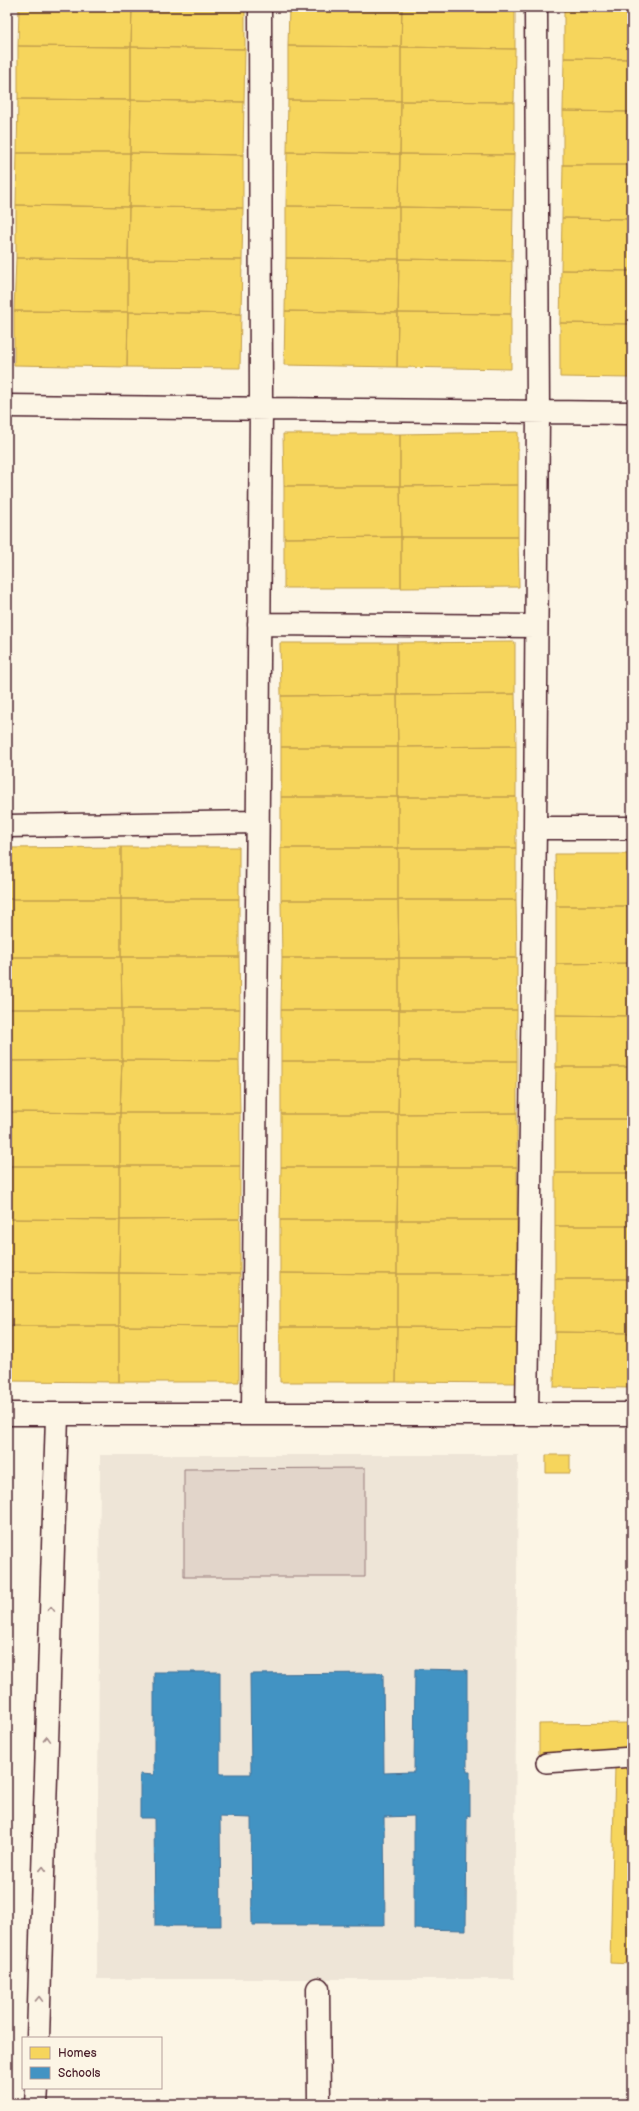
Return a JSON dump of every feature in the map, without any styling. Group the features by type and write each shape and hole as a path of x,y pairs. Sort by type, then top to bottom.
{"street":[{"path":"253,1414 261,409 260,7"},
{"path":"527,1412 535,828 538,412 536,7"},
{"path":"7,406 632,413"},
{"path":"259,624 536,626"},
{"path":"7,826 258,822"},
{"path":"535,828 632,828"},
{"path":"7,1414 57,1416 527,1412 632,1414"},
{"path":"38,2037 57,1416"},
{"path":"318,1989 319,2104"},
{"path":"36,2104 37,2089"}],"lane":[{"path":"546,1763 632,1757"}],"shaded area":[{"path":"100,1455 518,1455 514,1979 97,1979"},
{"path":"365,1468 365,1577 184,1577 184,1469"}],"building: Homes":[{"path":"19,7 132,7 131,47 18,46"},
{"path":"132,7 245,7 245,49 131,47"},
{"path":"289,7 402,7 401,47 288,46"},
{"path":"402,7 515,7 515,49 401,47"},
{"path":"564,7 632,7 632,59 564,58"},
{"path":"18,46 131,47 131,100 18,99"},
{"path":"288,46 401,47 401,101 288,100"},
{"path":"131,47 245,49 244,102 131,100"},
{"path":"401,47 515,49 514,102 401,101"},
{"path":"564,58 632,59 632,112 563,111"},
{"path":"18,99 131,100 130,153 17,153"},
{"path":"131,100 244,102 243,155 130,153"},
{"path":"288,100 401,101 400,154 287,152"},
{"path":"401,101 514,102 514,155 400,154"},
{"path":"563,111 632,112 632,165 563,165"},
{"path":"287,152 400,154 399,207 286,206"},
{"path":"17,153 130,153 129,207 16,205"},
{"path":"130,153 243,155 243,208 129,207"},
{"path":"400,154 514,155 513,209 399,207"},
{"path":"563,165 632,165 632,219 562,218"},
{"path":"16,205 129,207 128,259 16,258"},
{"path":"286,206 399,207 399,259 286,258"},
{"path":"129,207 243,208 242,260 128,259"},
{"path":"399,207 513,209 512,261 399,259"},
{"path":"562,218 632,219 632,271 561,270"},
{"path":"16,258 128,259 128,312 14,311"},
{"path":"286,258 399,259 398,313 285,311"},
{"path":"128,259 242,260 241,314 128,312"},
{"path":"399,259 512,261 511,314 398,313"},
{"path":"561,270 632,271 632,324 560,323"},
{"path":"14,311 128,312 127,367 14,365"},
{"path":"285,311 398,313 397,367 284,365"},
{"path":"128,312 241,314 240,368 127,367"},
{"path":"398,313 511,314 511,369 397,367"},
{"path":"560,323 632,324 632,378 560,377"},
{"path":"518,432 518,485 400,486 400,434"},
{"path":"283,434 400,434 400,486 284,486"},
{"path":"518,485 518,537 401,537 400,486"},
{"path":"284,486 400,486 401,537 284,538"},
{"path":"401,537 401,588 284,588 284,538"},
{"path":"401,537 518,537 519,587 401,588"},
{"path":"515,642 515,694 397,695 397,643"},
{"path":"280,643 397,643 397,695 281,696"},
{"path":"515,694 516,746 398,747 397,695"},
{"path":"397,695 398,747 281,747 281,696"},
{"path":"516,746 516,797 398,797 398,747"},
{"path":"281,747 398,747 398,797 281,797"},
{"path":"281,797 398,797 398,848 281,848"},
{"path":"398,797 516,797 516,848 398,848"},
{"path":"121,847 121,899 7,899 7,848"},
{"path":"121,847 239,847 239,899 121,899"},
{"path":"281,848 398,848 398,900 281,900"},
{"path":"398,848 516,848 516,900 398,900"},
{"path":"555,854 632,854 632,906 556,906"},
{"path":"7,899 121,899 121,957 7,957"},
{"path":"121,899 239,899 239,957 121,957"},
{"path":"281,900 398,900 399,958 282,958"},
{"path":"398,900 516,900 517,958 399,958"},
{"path":"556,906 632,906 632,963 556,964"},
{"path":"7,957 121,957 122,1009 7,1009"},
{"path":"121,957 239,957 240,1009 122,1009"},
{"path":"282,958 399,958 399,1010 281,1010"},
{"path":"399,958 517,958 517,1010 399,1010"},
{"path":"632,963 632,1016 556,1015 556,964"},
{"path":"7,1009 122,1009 122,1060 7,1061"},
{"path":"122,1009 240,1009 239,1061 122,1060"},
{"path":"281,1010 399,1010 399,1061 281,1061"},
{"path":"399,1010 517,1010 517,1061 399,1061"},
{"path":"556,1015 632,1016 632,1067 556,1067"},
{"path":"122,1060 239,1061 240,1113 120,1113"},
{"path":"122,1060 120,1113 7,1112 7,1061"},
{"path":"281,1061 399,1061 398,1114 281,1114"},
{"path":"399,1061 517,1061 517,1113 398,1114"},
{"path":"556,1067 632,1067 632,1119 555,1119"},
{"path":"7,1112 120,1113 120,1166 7,1166"},
{"path":"120,1113 240,1113 240,1166 120,1166"},
{"path":"517,1113 517,1167 398,1167 398,1114"},
{"path":"281,1114 398,1114 398,1167 281,1167"},
{"path":"555,1119 632,1119 632,1173 555,1173"},
{"path":"7,1166 120,1166 120,1220 7,1219"},
{"path":"120,1166 240,1166 240,1219 120,1220"},
{"path":"281,1167 398,1167 397,1220 280,1220"},
{"path":"398,1167 517,1167 517,1220 397,1220"},
{"path":"555,1173 632,1173 632,1226 555,1226"},
{"path":"7,1219 120,1220 119,1273 7,1272"},
{"path":"240,1219 240,1274 119,1273 120,1220"},
{"path":"280,1220 397,1220 397,1274 280,1273"},
{"path":"397,1220 517,1220 517,1274 397,1274"},
{"path":"555,1226 632,1226 632,1279 555,1279"},
{"path":"7,1272 119,1273 119,1326 7,1326"},
{"path":"119,1273 240,1274 239,1327 119,1326"},
{"path":"280,1273 397,1274 397,1327 280,1327"},
{"path":"397,1274 517,1274 517,1328 397,1327"},
{"path":"555,1279 632,1279 632,1333 555,1332"},
{"path":"7,1326 119,1326 119,1382 7,1381"},
{"path":"119,1326 239,1327 239,1382 119,1382"},
{"path":"280,1327 397,1327 396,1382 280,1382"},
{"path":"397,1327 517,1328 516,1383 396,1382"},
{"path":"555,1332 632,1333 632,1388 554,1387"},
{"path":"546,1455 570,1455 570,1473 546,1473"},
{"path":"632,1723 632,1753 539,1754 539,1724"},
{"path":"615,1767 632,1767 632,1964 610,1963"}],"building: Schools":[{"path":"415,1669 467,1670 467,1772 470,1772 470,1816 467,1815 466,1930 414,1929 414,1816 384,1817 385,1925 252,1925 251,1818 220,1817 221,1926 155,1926 154,1818 140,1818 140,1774 154,1775 154,1672 220,1672 220,1774 251,1774 250,1674 383,1673 384,1773 414,1772"}]}
